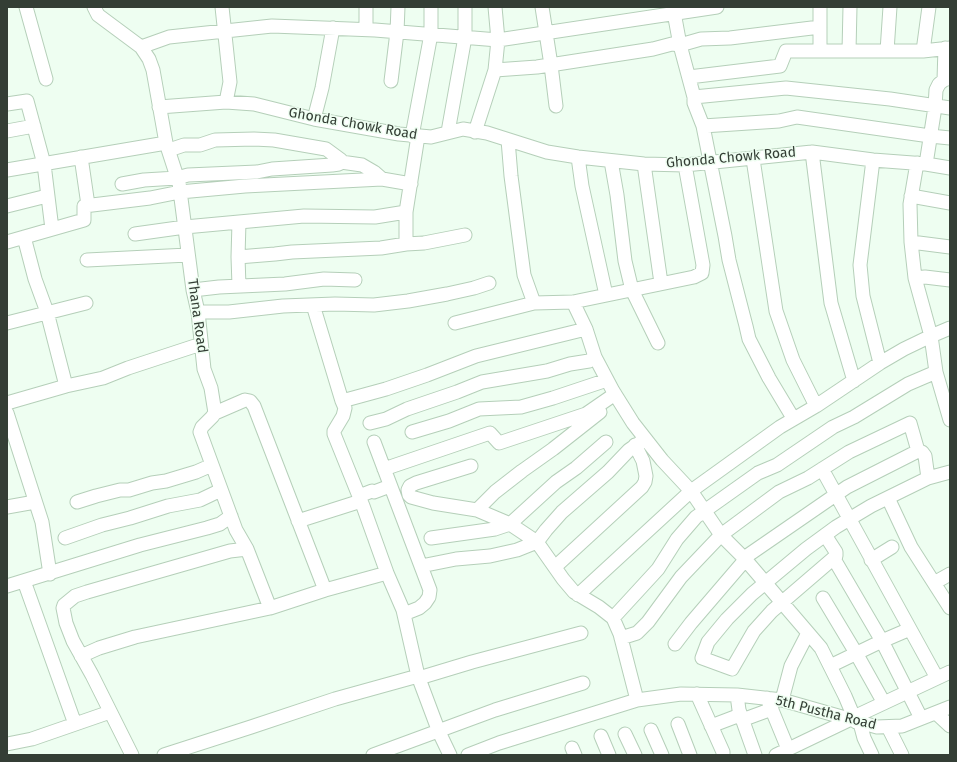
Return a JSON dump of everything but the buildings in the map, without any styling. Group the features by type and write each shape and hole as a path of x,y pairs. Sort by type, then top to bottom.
{"street":[{"path":"26,7 46,79"},
{"name":"Thana Road","path":"94,7 98,15 141,47 149,58 153,70 167,147 180,192 193,290 198,312 204,369 211,388 215,413"},
{"path":"222,7 230,82 226,102"},
{"path":"366,7 366,30"},
{"path":"391,81 397,32 398,7"},
{"path":"406,244 406,212 411,184 415,136 431,34 431,7"},
{"path":"448,132 465,37 465,7"},
{"path":"475,132 495,70 498,40 495,7"},
{"path":"542,7 556,106"},
{"path":"141,47 169,37 272,26 431,34 498,40 546,33 673,10 717,7"},
{"path":"820,7 820,51"},
{"path":"849,51 850,7"},
{"path":"887,51 890,7"},
{"path":"923,51 929,7"},
{"path":"673,10 680,45 694,96 694,103 703,126 729,260 749,339 793,418"},
{"path":"495,70 514,70 551,65 653,49 672,44 680,45 701,39 730,38 820,26"},
{"path":"314,118 322,88 333,28"},
{"path":"689,77 780,66 786,51 923,51 947,48 947,79 939,84 936,90 930,136 911,196 910,215 915,278 931,336 936,372 947,399 950,420"},
{"path":"694,96 786,88 890,99 950,108"},
{"path":"7,102 27,101 44,164 52,229"},
{"name":"Ghonda Chowk Road","path":"159,107 226,102 254,104 314,118 398,134 431,137 448,132 463,130 487,133 547,152 644,164 685,165 812,152 950,168"},
{"path":"703,126 779,121 797,117 950,138"},
{"path":"7,131 34,126"},
{"path":"7,170 81,157 200,144 215,140 274,140 326,149 338,157 341,162"},
{"path":"508,140 510,176 524,275 534,304"},
{"path":"812,152 831,303 854,381"},
{"path":"81,157 88,205"},
{"path":"578,157 582,186 606,295"},
{"path":"752,159 776,310 793,360 816,406"},
{"path":"873,160 860,264 863,296 880,363"},
{"path":"611,161 617,195 625,261 632,290 658,344"},
{"path":"122,184 144,180 177,178 188,175 257,172 272,169 337,165 341,162 362,165 382,179"},
{"path":"644,164 661,283"},
{"path":"456,323 534,304 573,302 699,275 702,273 704,269 685,165"},
{"path":"7,242 84,220 84,206 88,205 150,198 180,192 245,186 382,179 411,184"},
{"path":"7,206 47,196"},
{"path":"911,196 950,203"},
{"path":"135,234 185,227 304,216 374,217 406,212"},
{"path":"239,222 239,286"},
{"path":"238,257 292,252 381,248 424,243 465,235"},
{"path":"24,237 33,272 47,312 66,386"},
{"path":"911,242 950,247"},
{"path":"87,260 188,255"},
{"path":"915,278 924,277 950,280"},
{"path":"193,290 285,284 324,279 355,280"},
{"path":"198,312 229,312 283,306 374,305 401,302 474,288 490,283"},
{"path":"555,567 642,487 646,476 640,442 595,357 586,329 573,302"},
{"path":"7,323 86,303"},
{"path":"313,305 345,411 334,431 334,434 404,614 419,677 439,732 450,755"},
{"path":"578,595 692,491 793,418 816,406 880,363 904,349 950,328"},
{"path":"342,401 427,375 476,356 586,329"},
{"path":"7,403 66,386 103,378 128,368 201,344"},
{"path":"370,423 386,419 407,409 482,382 547,372 595,357"},
{"path":"613,618 658,569 677,539 692,521 705,511 758,473 777,465 833,427 854,417 908,384 936,372"},
{"path":"412,432 479,409 521,407 607,380"},
{"path":"384,469 490,433 499,443 586,414 616,395"},
{"path":"477,510 495,492 600,413 616,395"},
{"path":"270,608 247,549 231,516 200,432 200,429 212,418 215,413 245,400 250,401 254,406 325,590"},
{"path":"7,413 42,522 50,574"},
{"path":"621,638 637,633 648,622 681,577 721,535 779,492 808,478 849,452 910,423 918,451 922,452 925,456 928,478"},
{"path":"374,442 430,590 429,597 425,603 419,608 404,614"},
{"path":"431,538 495,529 510,524 556,482 576,468 606,442"},
{"path":"640,442 662,460 692,491 721,535 744,559 821,648 872,755"},
{"path":"421,566 517,550 537,542 562,512 608,472 629,450 640,442"},
{"path":"675,644 744,559 847,487 918,451"},
{"path":"77,502 120,490 129,490 152,483 166,481 196,472 212,465"},
{"path":"471,466 416,483 410,486 408,490 409,494 411,497 433,503 477,510 510,524 537,542 563,579 578,595 599,607 613,618 621,638 637,700"},
{"path":"822,469 937,678"},
{"path":"825,535 836,552 834,559 772,611 754,630 732,669 702,658 708,642 727,619 765,583 806,549 825,535 849,520 888,498 928,478 950,472"},
{"path":"298,521 360,498 372,491 374,492 390,486"},
{"path":"65,538 102,525 168,506 200,500 221,490"},
{"path":"888,498 912,547 950,607"},
{"path":"7,507 35,502"},
{"path":"7,586 140,545 220,524 231,516"},
{"path":"872,560 892,547"},
{"path":"132,755 73,641 63,608 64,605 75,596 230,551 247,549"},
{"path":"834,559 882,641 922,718"},
{"path":"81,656 98,648 135,637 270,608 325,590 387,573"},
{"path":"934,582 950,574"},
{"path":"24,581 75,724"},
{"path":"824,598 884,703"},
{"path":"830,666 910,629"},
{"path":"164,755 251,728 335,699 581,633"},
{"path":"782,700 791,666 808,633"},
{"path":"776,755 855,720 884,703 950,672"},
{"path":"373,755 439,732 495,710 583,684"},
{"name":"5th Pustha Road","path":"468,755 501,749 637,700 682,694 737,695 769,704 782,700 877,727 902,726 950,707"},
{"path":"697,694 723,755"},
{"path":"737,695 737,704 755,755"},
{"path":"711,726 741,717 769,704 788,750"},
{"path":"7,744 32,739 110,712"},
{"path":"936,713 950,726"},
{"path":"678,724 690,755"},
{"path":"888,727 902,755"},
{"path":"651,730 662,755"},
{"path":"625,734 635,755"},
{"path":"601,736 609,755"}]}
